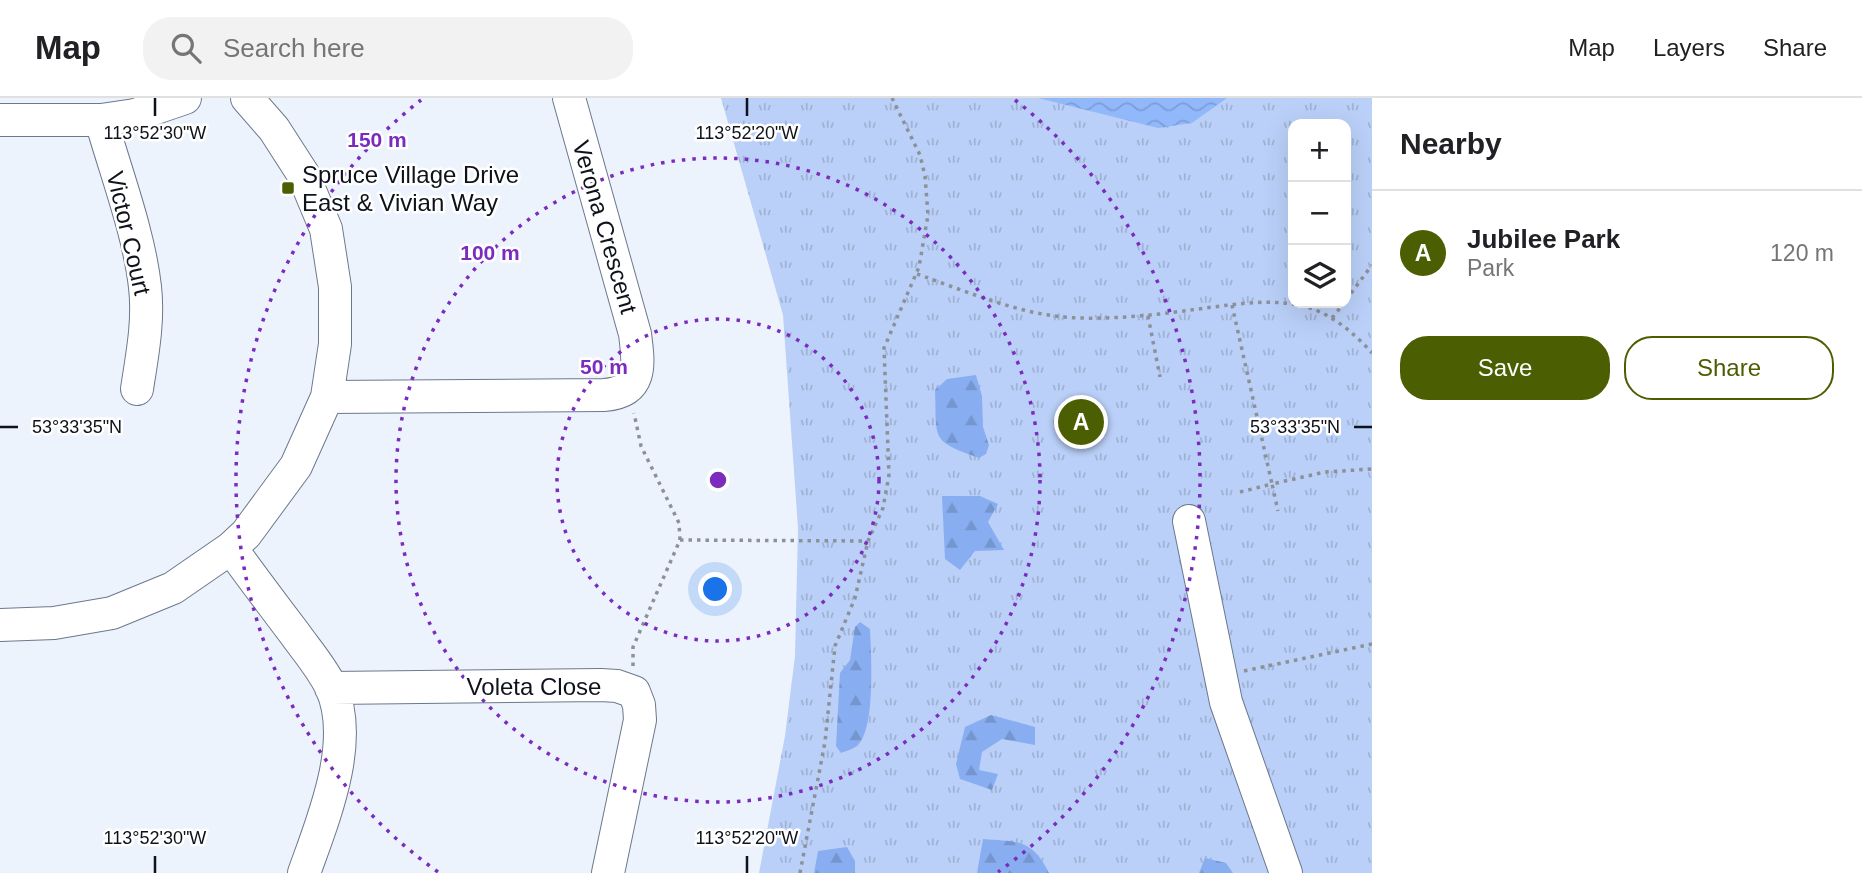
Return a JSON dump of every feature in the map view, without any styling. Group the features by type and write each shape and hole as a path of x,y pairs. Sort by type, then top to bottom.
{"street":[{"path":"0,121 101,120 135,115 186,98"},
{"path":"0,625 54,623 112,613 173,588 231,548 246,534 296,466 327,397 335,345 335,299 326,229 303,174 274,129 247,98"},
{"name":"Verona Crescent","path":"569,98 635,334 637,373 631,387"},
{"name":"Victor Court","path":"101,120 138,250 145,288 143,354 137,389"},
{"path":"327,397 604,395 618,394 631,387"},
{"path":"1189,521 1226,702 1286,873"},
{"path":"231,548 318,666 331,688 337,709 340,733 333,783 304,873"},
{"name":"Voleta Close","path":"331,688 601,684 634,692 639,705 637,737 608,873"}],"path":[{"path":"800,873 823,754 835,646 855,598 868,541 883,508 889,475 884,348 917,274 928,215 925,176 920,155 892,98"},
{"path":"1351,293 1372,265"},
{"path":"917,274 1016,308 1046,315 1079,318 1148,316 1232,305 1287,303 1314,309 1332,318 1372,353"},
{"path":"1232,305 1278,511"},
{"path":"1332,318 1340,308"},
{"path":"1148,316 1160,377"},
{"path":"631,387 636,431 679,523 680,540 633,647 634,692"},
{"path":"1240,492 1325,472 1372,469"},
{"path":"680,540 868,541"},
{"path":"1219,676 1372,644"}],"green space":[{"path":"721,98 1372,98 1372,873 759,873 785,736 795,656 798,528 783,315"},
{"path":"976,375 982,396 983,427 989,445 986,454 979,458 944,442 939,436 936,420 935,390 947,379"},
{"path":"942,496 980,496 998,504 988,522 1004,550 975,551 960,570 945,559"},
{"path":"860,622 870,629 870,708 863,737 857,746 841,753 836,746 840,673 850,660 855,627"},
{"path":"991,715 1035,727 1035,745 1002,739 982,752 979,770 998,774 992,790 960,779 956,764 965,727"},
{"path":"983,839 1014,842 1030,848 1049,873 977,873"},
{"path":"847,847 855,861 855,873 814,873 818,851"},
{"path":"1205,858 1226,863 1233,873 1199,873"}],"water":[{"path":"1038,98 1227,98 1192,123 1158,128"}],"place":[{"name":"Spruce Village Drive East & Vivian Way","path":"288,188"},
{"name":"Jubilee Park","path":"1081,422"}]}
